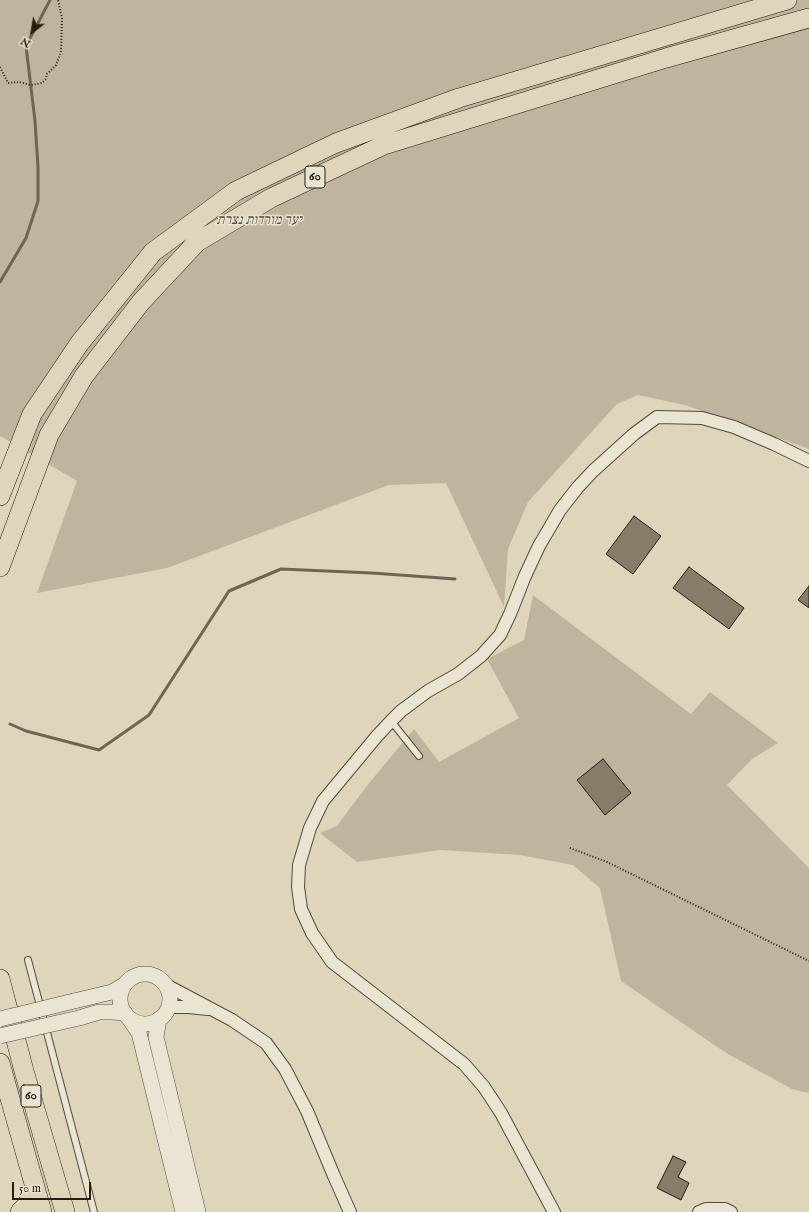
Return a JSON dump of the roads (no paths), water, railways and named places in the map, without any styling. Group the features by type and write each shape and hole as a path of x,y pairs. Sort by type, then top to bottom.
{"highway":[{"name":"60","path":"0,496 32,414 79,344 153,252 236,191 336,143 459,98 788,0"},
{"name":"60","path":"0,567 49,435 84,376 141,302 197,242 271,198 384,145 666,58 809,18"},
{"name":"60","path":"0,979 24,1071 65,1212"},
{"name":"60","path":"0,1063 42,1212"},
{"path":"20,1212 27,1205 35,1187"}],"street":[{"path":"554,1212 500,1113 484,1087 464,1064 332,962 312,933 301,909 298,887 299,865 310,828 323,801 390,722 401,711 428,691 458,674 481,656 500,635 539,546 560,510 593,471 634,434 657,417 702,418 734,427 809,461"},
{"path":"183,1212 139,1033 123,1009 120,1001 124,986 129,979 137,975 153,975 166,985 232,1020 266,1043 285,1069 307,1111 350,1212"},
{"path":"0,1036 99,1012 113,1012 127,1015 135,1021 144,1024 152,1022 165,1014 169,1007 169,992 166,985"},
{"path":"0,1019 112,992 124,986"},
{"path":"169,1007 188,1007 215,1010"},
{"path":"159,1019 156,1037 198,1212"},
{"path":"699,1212 706,1209 725,1209 731,1212"}],"lane":[{"path":"390,722 419,756"},
{"path":"28,960 94,1212"}],"waterway":[{"path":"0,282 26,238 38,201 38,167 35,121 26,46 50,0"},
{"path":"10,724 26,731 99,750 149,715 229,591 281,569 372,573 455,579"}],"park label":[{"name":"יער מורדות נצרת","path":"259,221"}]}
